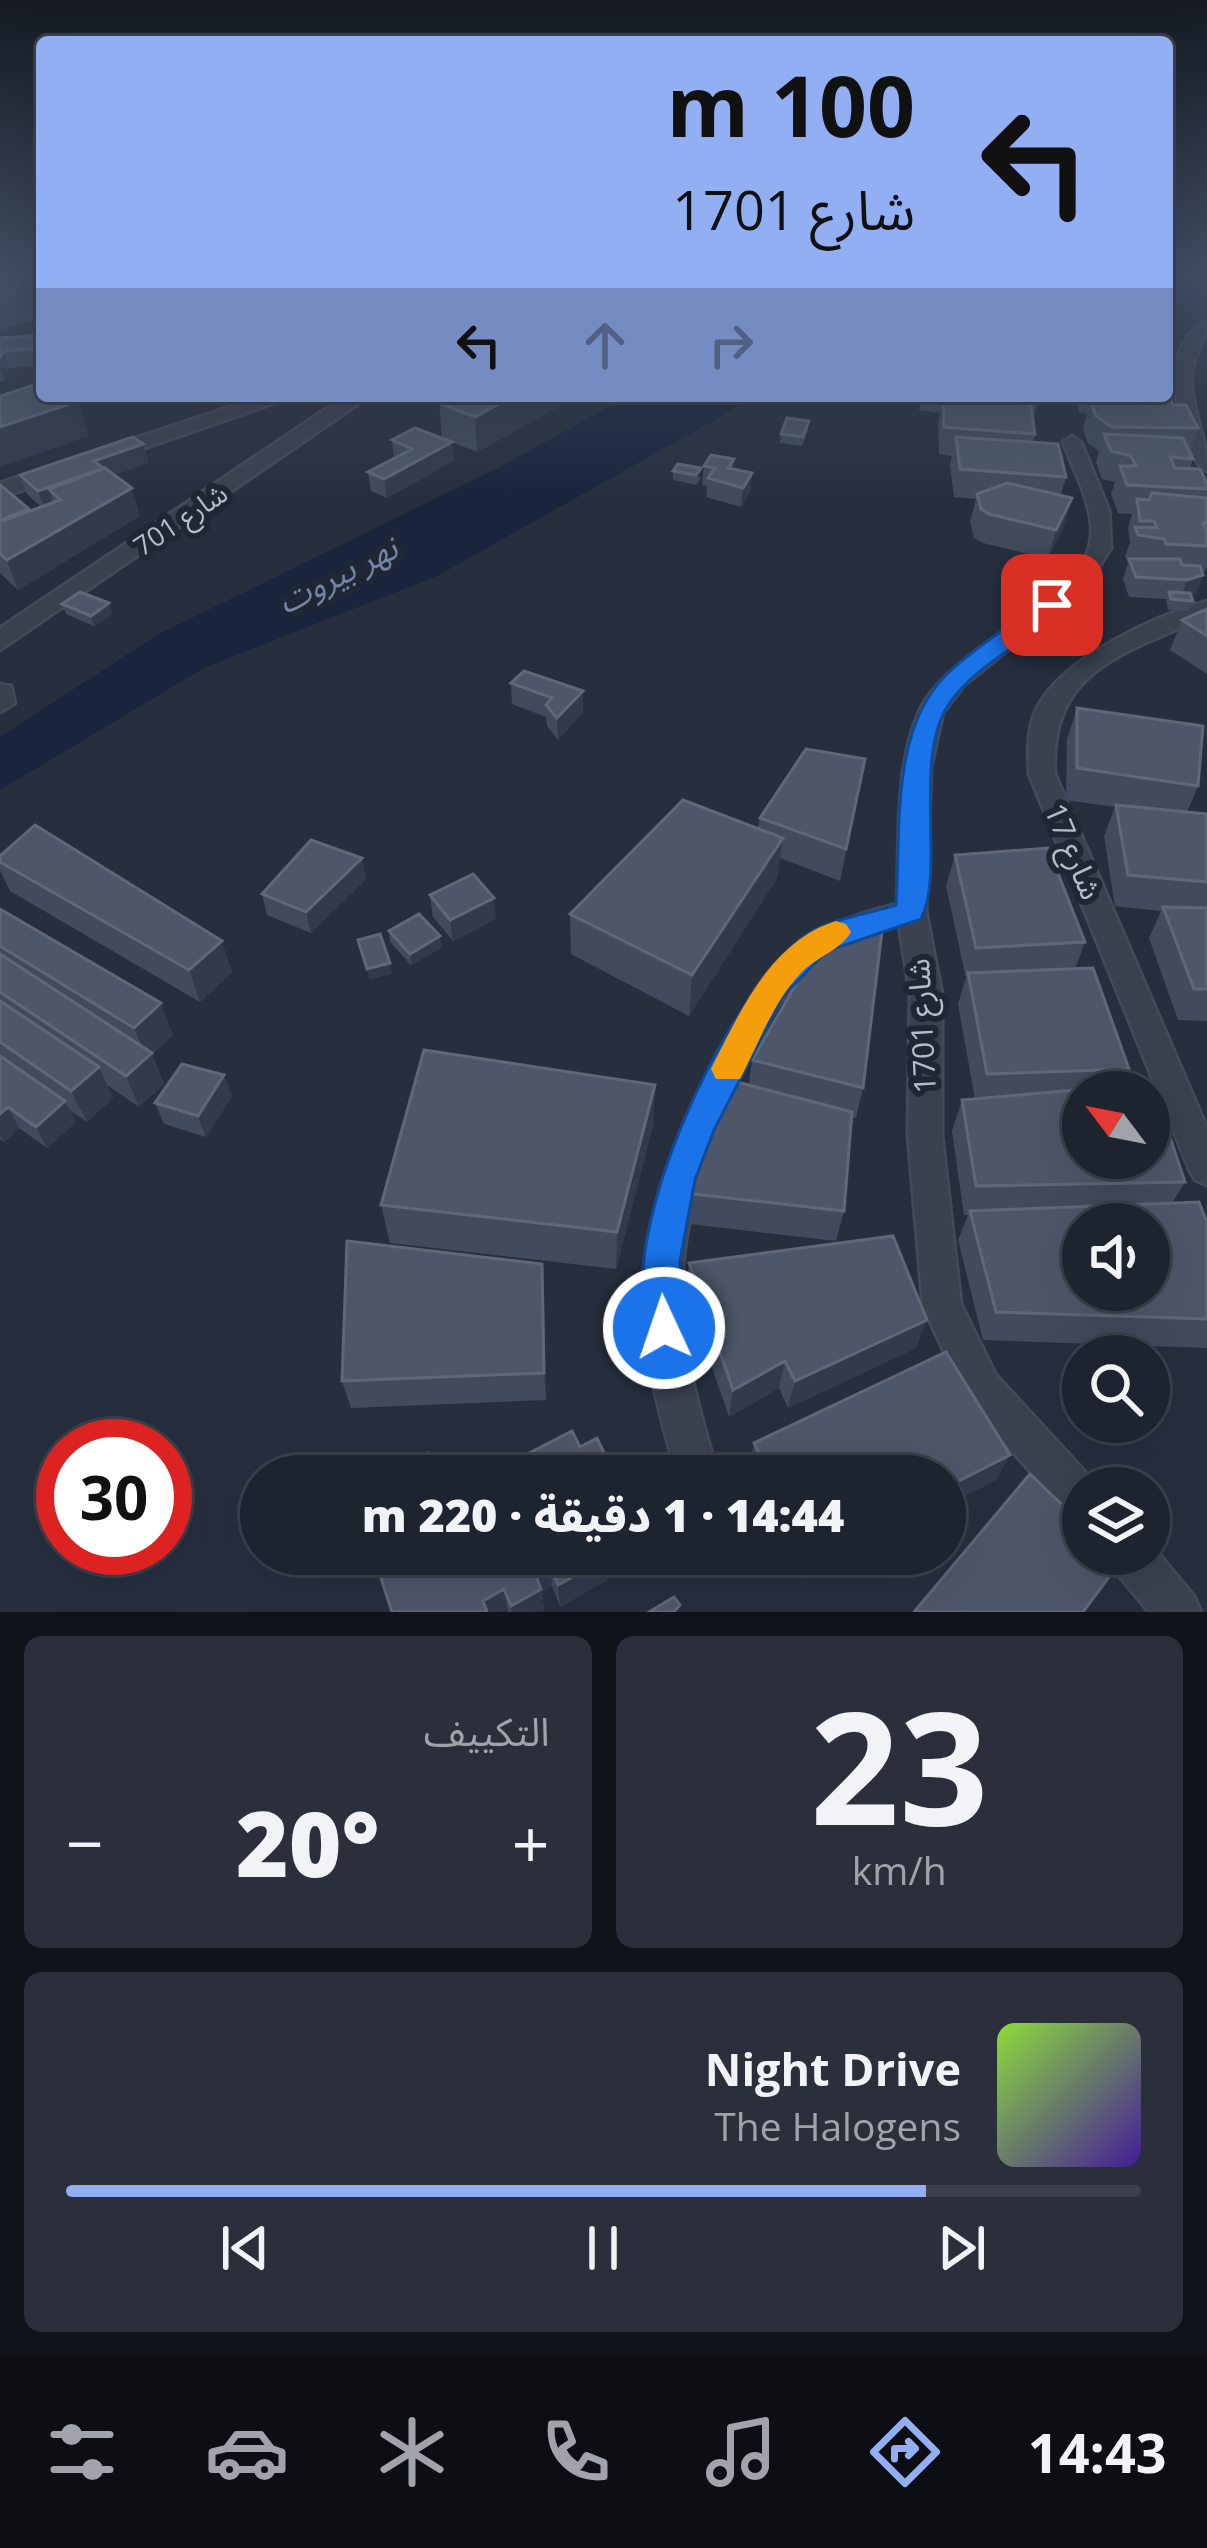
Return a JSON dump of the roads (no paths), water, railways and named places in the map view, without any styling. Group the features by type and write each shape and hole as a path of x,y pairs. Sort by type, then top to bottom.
{"street":[{"path":"1191,347 1180,379 1207,465"},
{"path":"0,491 266,402"},
{"name":"شارع 701","path":"2,636 350,402"},
{"name":"شارع 1701","path":"1062,1475 982,1389 941,1307 925,1136 926,994 910,911 918,766 931,712 955,680 1077,584 1100,548 1100,510 1072,442"},
{"name":"شارع 17","path":"1207,608 1082,671 1054,693 1038,732 1042,774 1207,1169"},
{"path":"0,693 0,703"},
{"path":"691,1455 678,1416 664,1328 662,1261 677,1180 698,1127 783,974 836,932 910,911"},
{"path":"1147,1575 1178,1612"}],"water":[{"name":"نهر بيروت","path":"618,402 746,402 437,576 204,668 0,790 0,737 157,635 500,467"}]}
